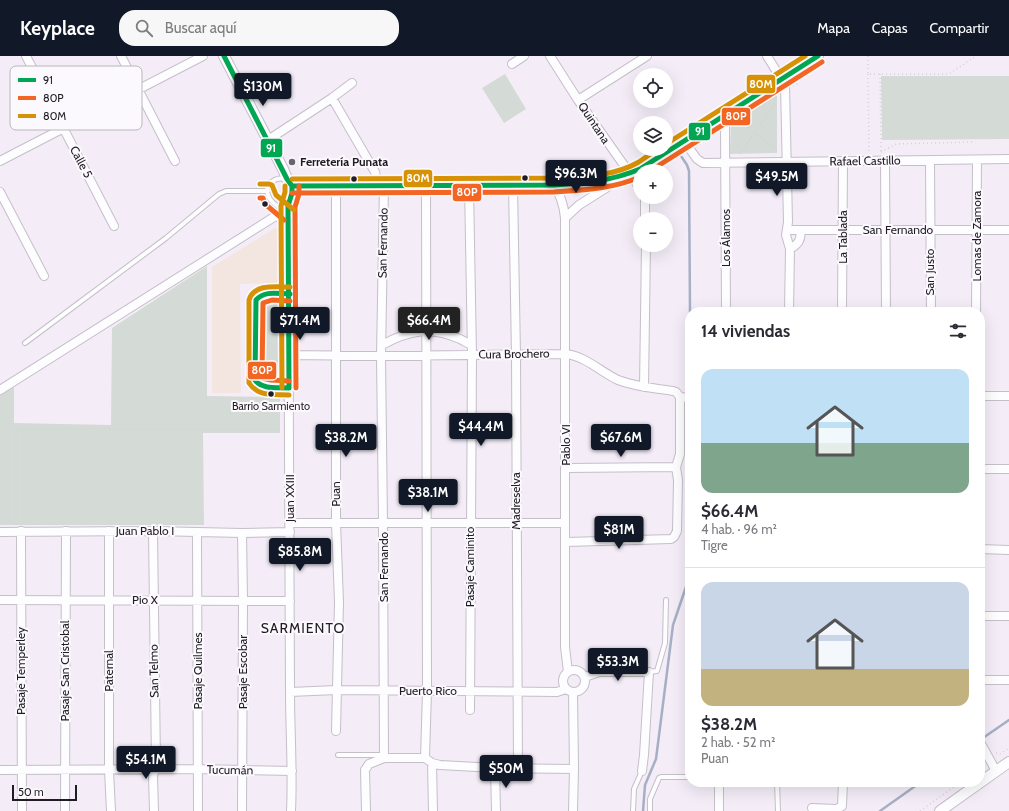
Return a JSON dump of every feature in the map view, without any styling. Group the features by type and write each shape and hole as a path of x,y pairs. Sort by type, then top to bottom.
{"street":[{"name":"Calle 5","path":"26,56 31,66"},
{"path":"121,56 126,66"},
{"path":"142,87 203,56"},
{"path":"224,56 289,182 336,185 513,185 593,183 613,179 629,174 726,115 818,56"},
{"path":"512,64 524,56"},
{"name":"Quintana","path":"550,56 578,100 633,179"},
{"path":"578,100 647,56"},
{"path":"767,56 785,85 787,241 790,249 789,307"},
{"path":"268,140 352,83"},
{"path":"142,97 175,161"},
{"name":"San Fernando","path":"332,98 381,184 384,756"},
{"name":"Los Álamos","path":"726,115 725,128 730,163 726,307"},
{"path":"0,161 59,130"},
{"name":"Calle 5","path":"64,130 114,226"},
{"name":"Rafael Castillo","path":"684,141 699,161 703,163 786,160 930,161 1009,159"},
{"name":"Lomas de Zamora","path":"976,307 977,160"},
{"name":"La Tablada","path":"842,307 843,161"},
{"path":"881,161 885,230 886,307"},
{"name":"San Justo","path":"930,161 931,307"},
{"path":"565,218 579,205 606,188 613,179"},
{"name":"Juan XXIII","path":"289,182 292,193 289,199 291,811"},
{"name":"Pablo VI","path":"554,184 564,205 565,218 565,647 568,672"},
{"name":"Puan","path":"336,185 336,523 339,602 336,731"},
{"path":"425,758 427,691 426,185"},
{"name":"Pasaje Caminito","path":"469,185 472,355 470,710"},
{"name":"Madreselva","path":"513,185 516,355 516,692 518,769"},
{"path":"0,192 44,276"},
{"path":"0,390 274,217 289,216"},
{"name":"San Fernando","path":"787,230 1009,230"},
{"path":"790,249 800,242 800,230"},
{"path":"644,387 646,252"},
{"path":"289,388 260,386 256,384 254,380 256,300 258,297 265,294 290,294"},
{"path":"382,345 412,332 427,331 443,333 471,345"},
{"name":"Cura Brochero","path":"290,355 381,356 566,354 577,356 619,380 644,387 673,391 685,397"},
{"path":"985,396 1009,396"},
{"path":"566,542 671,539 674,537 677,531 678,480 676,467 680,454 685,407"},
{"path":"566,468 676,467"},
{"path":"985,469 1009,469"},
{"path":"290,523 565,523"},
{"name":"Pasaje Temperley","path":"19,531 21,600 22,811"},
{"name":"Pasaje San Cristobal","path":"65,811 66,531"},
{"name":"Paternal","path":"109,531 109,770 111,811"},
{"name":"San Telmo","path":"153,531 156,764 154,776 154,811"},
{"name":"Juan Pablo I","path":"0,532 290,532"},
{"name":"Pasaje Quilmes","path":"197,532 198,811"},
{"name":"Pasaje Escobar","path":"242,533 242,811"},
{"path":"985,549 1009,550"},
{"name":"Pio X","path":"0,600 290,601"},
{"path":"985,616 1009,616"},
{"path":"578,671 585,677 583,688 577,692 570,690 563,682 568,672 578,671"},
{"path":"585,677 599,672 649,672 642,771"},
{"path":"985,680 1009,680"},
{"name":"Puerto Rico","path":"290,692 337,690 557,692 570,690"},
{"path":"570,690 574,769 573,811"},
{"path":"985,751 996,771"},
{"path":"366,811 366,766 384,756 425,758 440,766 518,769 574,769"},
{"path":"985,779 1009,762"},
{"path":"432,763 433,811"},
{"path":"495,768 496,811"},
{"name":"Tucumán","path":"0,770 198,769 292,771"},
{"path":"718,787 719,811"},
{"path":"812,808 837,808 842,806 843,787"},
{"path":"940,811 974,787"}],"lane":[{"path":"289,182 280,178 273,180 269,185 268,191 270,199 289,216"},
{"path":"24,342 166,238 219,194 226,192 268,191"},
{"path":"275,203 280,205 286,203 289,199"},
{"path":"649,672 657,671 665,643 666,600"},
{"path":"338,755 384,756"},
{"path":"633,811 634,789 642,771"},
{"path":"650,811 650,798 659,778 685,776"},
{"path":"777,787 778,811"}],"path":[{"path":"868,56 869,151"},
{"path":"868,74 949,74 976,56"},
{"path":"880,74 881,152"},
{"path":"690,150 785,90 799,83"},
{"path":"730,163 785,90"},
{"path":"726,115 738,120 786,160"},
{"path":"881,161 877,153 896,144 974,142"},
{"path":"19,531 16,429 290,429"},
{"path":"920,811 954,787"}],"shaded area":[{"path":"505,74 526,109 504,123 482,88"},
{"path":"881,76 1009,76 1009,139 882,140"},
{"path":"777,93 777,153 730,154 731,122"},
{"path":"275,228 280,230 278,283 240,284 241,393 212,393 212,267"},
{"path":"207,266 207,396 280,397 280,433 203,433 204,525 0,525 0,395 14,387 14,423 111,425 112,328"},
{"path":"278,303 283,308 283,368 279,372 273,372 263,368 263,311 266,306"}],"waterway":[{"path":"681,156 689,171 690,307"},
{"path":"643,811 645,785 656,759 673,625 685,590"},
{"path":"985,737 1009,720"},
{"path":"880,811 914,787"}],"transit line":[{"name":"91","path":"224,56 292,186"},
{"name":"80M","path":"673,140 805,56"},
{"name":"91","path":"292,186 554,185 608,179 640,169 818,56"},
{"name":"80P","path":"661,164 822,62"},
{"name":"80M","path":"292,179 554,178 586,176 627,168 648,156"},
{"name":"80P","path":"292,193 554,192 587,190 619,184 633,180"},
{"name":"80M","path":"260,184 272,185 276,195 294,210"},
{"name":"80M","path":"282,388 281,206 285,186"},
{"name":"91","path":"289,388 288,206 292,193 292,186"},
{"name":"80P","path":"296,388 295,207 299,194 299,186"},
{"name":"80P","path":"260,198 263,198 265,204 284,220"},
{"name":"80M","path":"289,395 262,393 257,391 249,383 249,300 252,295 261,288 290,287"},
{"name":"91","path":"289,388 266,387 255,380 256,300 263,295 268,294 290,294"},
{"name":"80P","path":"289,381 262,378 263,303 272,300 290,301"}],"place":[{"name":"Ferretería Punata","path":"292,162"},
{"name":"Barrio Sarmiento","path":"271,394"}],"district":[{"name":"SARMIENTO","path":"303,628"}]}
